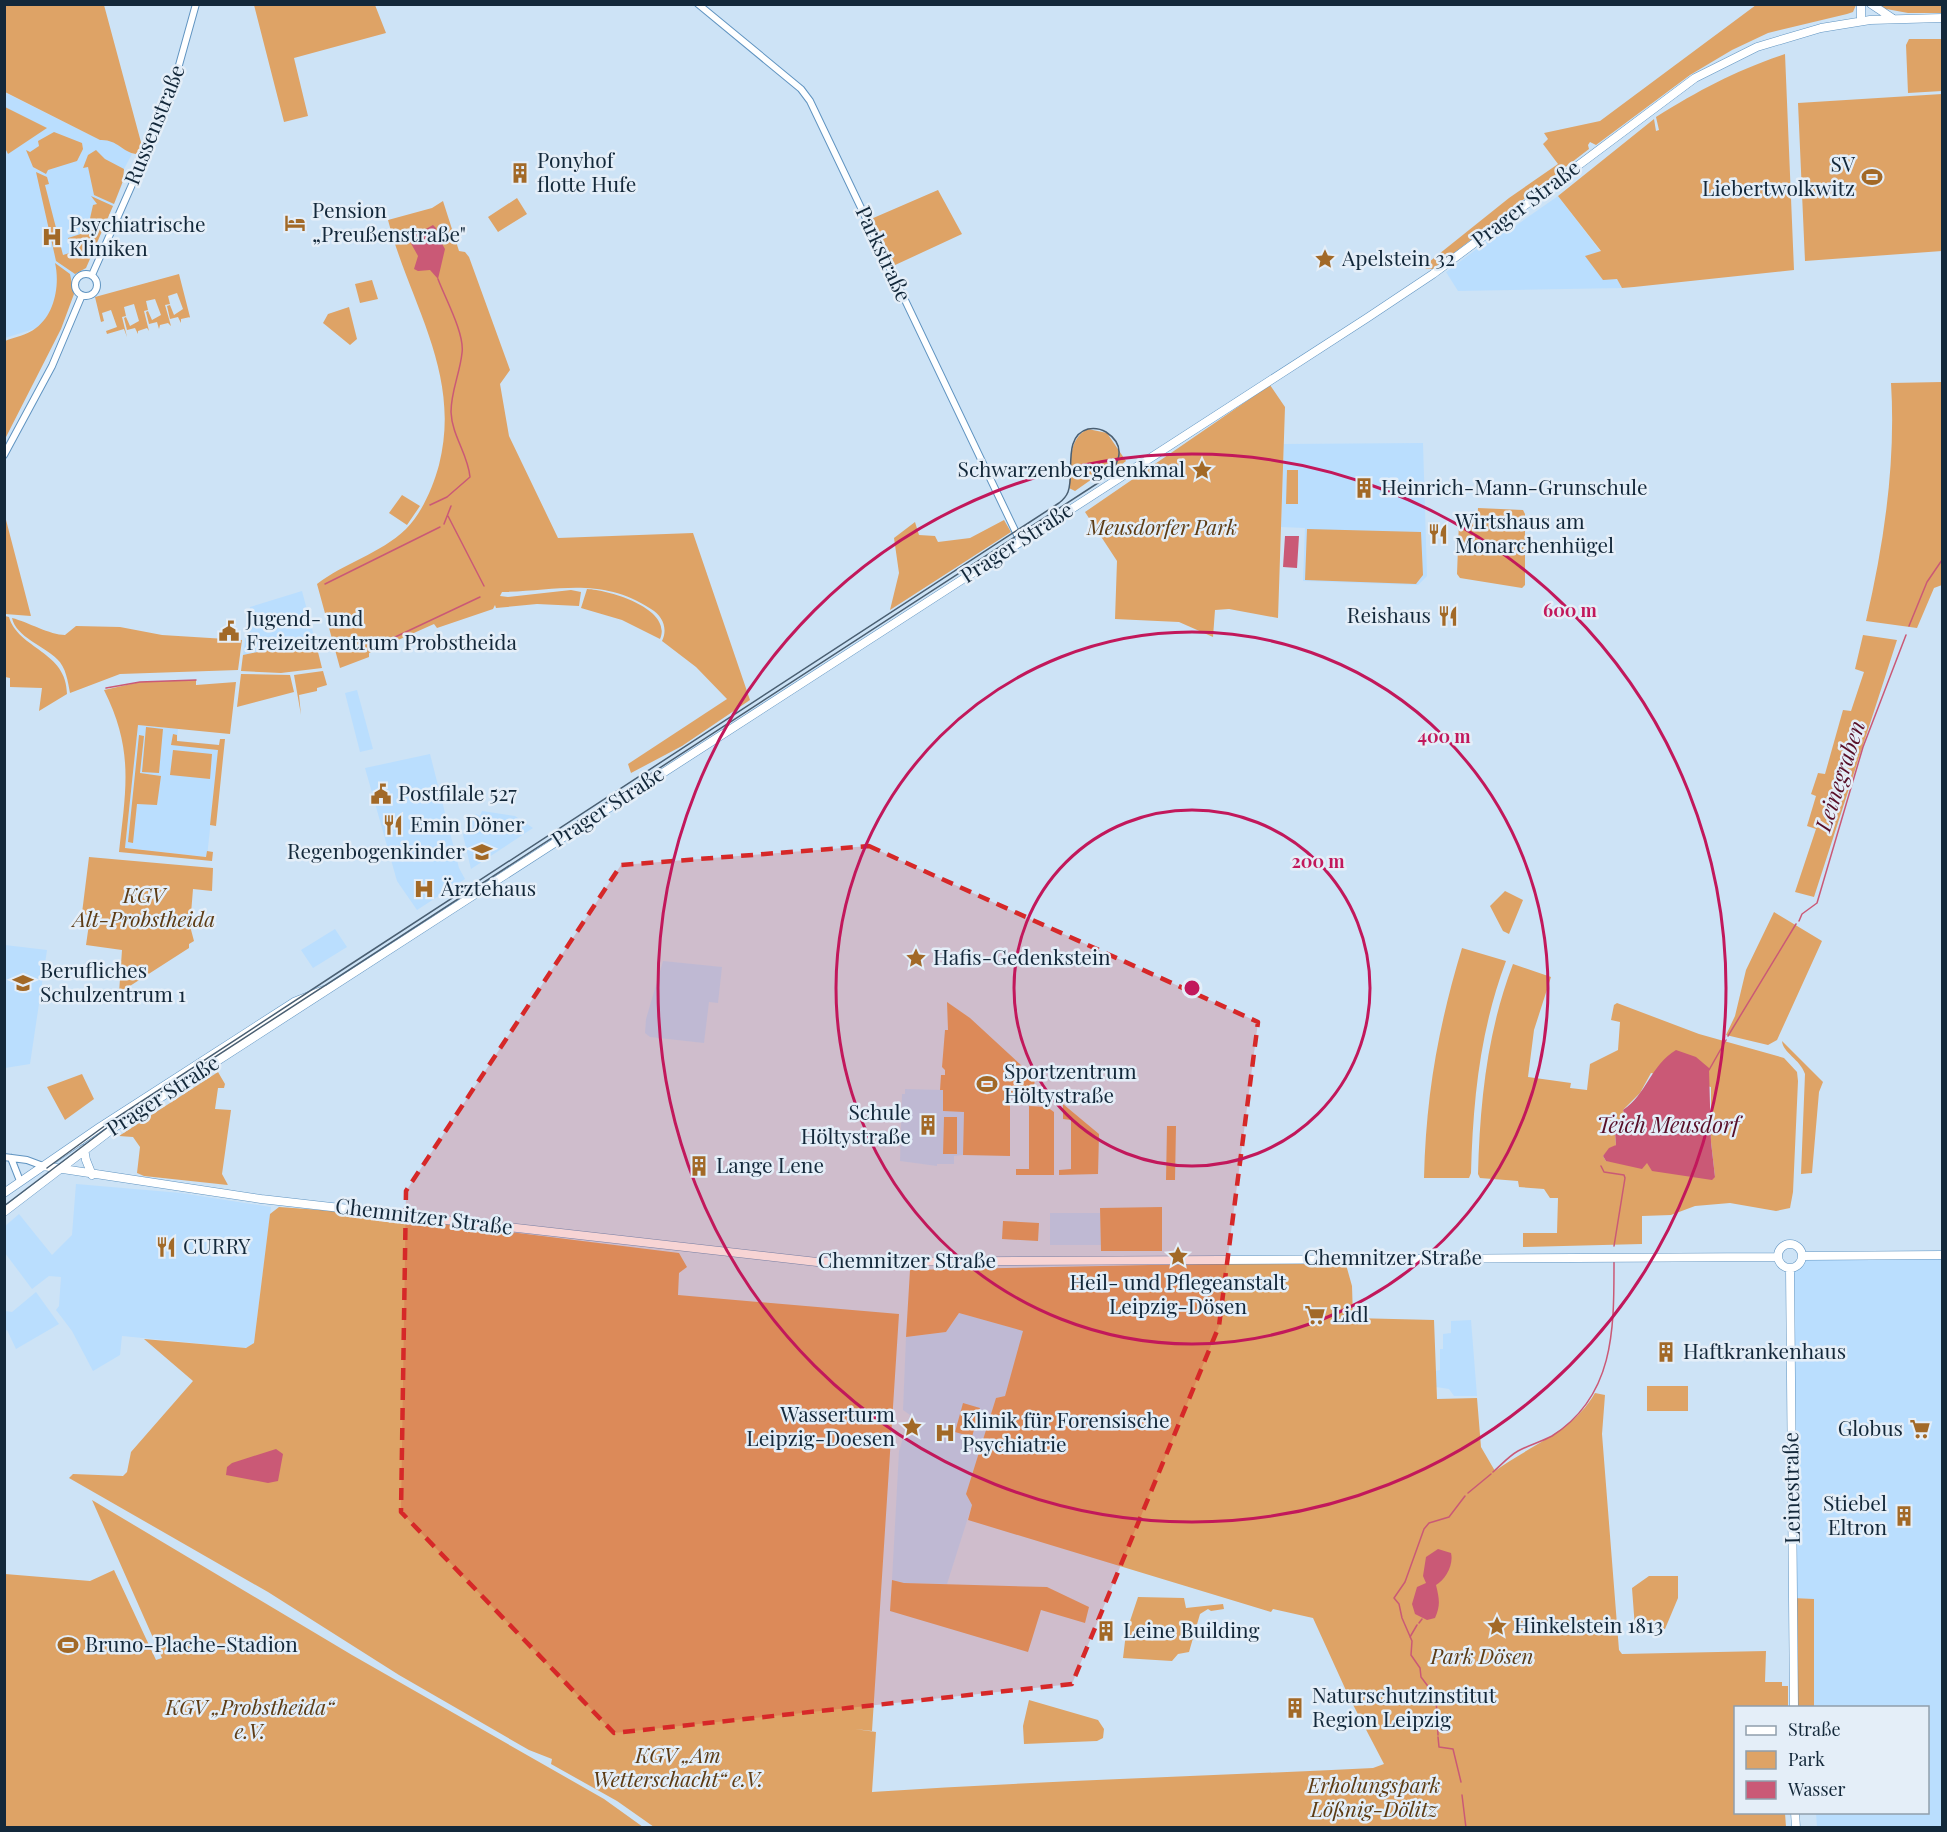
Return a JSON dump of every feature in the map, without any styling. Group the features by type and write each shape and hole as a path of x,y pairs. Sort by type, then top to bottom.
{"main road":[{"path":"1861,4 1861,21"},
{"path":"1870,4 1894,19"},
{"path":"1870,4 1870,20"},
{"name":"Prager Straße","path":"4,1212 84,1149 216,1062 1432,274 1657,105 1716,66 1774,41 1821,28 1870,20 1942,18"},
{"name":"Prager Straße","path":"4,1193 100,1127 294,1002 328,989"},
{"path":"84,1149 92,1175"},
{"name":"Chemnitzer Straße","path":"43,1166 57,1170 261,1199 817,1262 1778,1257"},
{"path":"1791,1245 1799,1249 1802,1256 1799,1264 1790,1268 1783,1266 1778,1257 1781,1248 1791,1245"},
{"path":"1802,1256 1942,1255"},
{"name":"Leinestraße","path":"1790,1268 1794,1706"}],"street":[{"name":"Russenstraße","path":"92,275 169,100 196,4"},
{"name":"Parkstraße","path":"698,4 801,89 810,100 1020,541"},
{"path":"84,273 92,275 97,282 96,290 89,295 82,295 75,287 76,279 84,273"},
{"path":"4,455 52,366 82,295"},
{"path":"8,1157 43,1166"},
{"path":"8,1157 20,1180"}],"highlighted area":[{"path":"869,846 1258,1022 1219,1326 1072,1684 614,1733 401,1512 406,1191 621,865"}],"shaded area":[{"name":"Psychiatrische Kliniken","path":"4,92 100,140 110,139 132,154 124,169 122,185 86,268 72,279 74,294 63,320 5,338"},
{"path":"1558,196 1601,252 1586,256 1617,279 1622,288 1458,291 1446,272 1498,233 1511,229"},
{"path":"1423,443 1427,576 1418,585 1303,581 1305,528 1281,527 1284,444"},
{"path":"302,591 315,640 243,655 250,607"},
{"path":"357,690 373,749 360,752 345,693"},
{"path":"138,725 178,729 177,741 219,745 207,857 125,848"},
{"path":"430,754 459,868 465,879 417,910 397,881 365,768"},
{"name":"Regenbogenkinder","path":"482,811 515,816 533,828 471,869 463,835 476,814 480,816"},
{"path":"335,929 347,947 313,968 301,950"},
{"name":"Berufliches Schulzentrum 1","path":"5,945 47,950 30,1064 5,1068"},
{"path":"663,961 722,967 718,1003 709,1002 704,1043 650,1037 645,1033 646,1019"},
{"path":"905,1089 943,1090 964,1112 963,1155 954,1156 954,1164 937,1164 937,1166 900,1161 902,1094 905,1094"},
{"path":"76,1184 181,1193 271,1207 254,1343 246,1348 122,1336 120,1355 93,1371 72,1331 56,1310 59,1306 61,1277 49,1276 32,1289 5,1253 4,1227 19,1214 52,1255 72,1235"},
{"path":"1050,1213 1100,1213 1101,1245 1050,1245"},
{"path":"1942,1255 1942,1827 1817,1827 1816,1814 1929,1814 1929,1706 1814,1706 1814,1599 1793,1598 1790,1268 1799,1264 1802,1256"},
{"path":"36,1292 59,1324 16,1349 7,1330 5,1331 5,1311 12,1312"},
{"name":"Klinik für Forensische Psychiatrie","path":"959,1313 1024,1331 1005,1396 996,1398 966,1494 972,1505 947,1584 904,1583 892,1580 899,1451 910,1415 903,1410 906,1337 946,1332"},
{"path":"1471,1320 1477,1396 1454,1396 1449,1389 1436,1387 1434,1371 1440,1370 1443,1334 1451,1333 1451,1321"}],"green space":[{"path":"4,5 104,5 142,146 136,154 111,141 100,140 5,92"},
{"path":"254,5 375,5 386,33 294,58 308,116 284,122"},
{"path":"1756,5 1856,5 1853,12 1847,14 1768,33 1732,50 1690,75 1596,145 1590,142 1589,149 1433,269 1426,269 1424,266 1509,198 1558,164 1543,144 1548,139 1544,133 1600,121"},
{"path":"1881,5 1942,5 1942,13 1908,13 1881,8"},
{"path":"1909,39 1942,39 1942,91 1908,93 1906,45"},
{"path":"1785,54 1794,270 1622,288 1617,279 1603,280 1585,256 1601,251 1558,196 1654,119 1656,131 1659,130 1656,117 1719,81"},
{"name":"SV Liebertwolkwitz","path":"1942,94 1942,251 1805,261 1798,103"},
{"path":"5,107 47,128 8,154 5,148"},
{"path":"54,132 82,143 83,149 77,161 48,170 46,174 33,167 26,150 30,152 39,146 38,141"},
{"path":"96,150 105,159 124,169 123,181 114,204 94,195 88,167 83,168 88,155"},
{"path":"36,172 47,177 49,184 45,185 63,255 76,251 74,243 70,244 68,238 87,232 93,205 97,204 91,196 113,206 86,268 75,274 56,261"},
{"path":"938,190 962,234 893,266 871,219"},
{"path":"517,198 527,214 498,232 488,217"},
{"path":"443,201 459,251 465,252 469,257 510,370 500,384 509,436 558,538 693,533 750,700 682,746 631,773 628,764 727,699 696,667 662,641 664,627 659,615 632,599 614,592 560,588 502,592 500,596 508,597 571,590 581,592 579,606 537,604 496,608 495,605 493,609 437,628 434,624 369,653 369,657 340,668 317,584 374,552 406,529 426,499 439,465 444,432 444,400 439,369 388,220 432,208"},
{"path":"55,263 70,274 74,294 61,329 5,439 5,341 32,330 48,315 56,289"},
{"path":"179,274 190,317 181,319 181,323 178,317 170,319 167,306 170,305 174,315 183,309 177,293 168,296 170,304 165,305 171,326 168,323 160,325 159,329 157,322 149,324 146,312 148,311 152,320 161,315 155,299 146,301 148,310 144,311 149,331 147,328 138,331 138,334 135,328 127,330 124,318 126,317 130,326 139,321 134,304 124,307 126,316 122,317 127,337 124,329 107,334 106,331 117,327 111,310 102,313 104,321 101,322 95,297"},
{"path":"372,280 378,299 360,303 355,284"},
{"path":"349,307 357,339 350,345 323,323 328,314"},
{"path":"1942,382 1942,585 1934,588 1917,628 1866,621 1887,503 1892,443 1891,383"},
{"name":"Meusdorfer Park","path":"1270,385 1285,407 1278,618 1229,609 1215,610 1213,637 1179,622 1115,619 1117,561 1085,512"},
{"path":"1088,429 1107,433 1126,461 1117,468 1112,465 1075,491 1069,488 1071,455 1076,440"},
{"path":"1287,470 1298,470 1298,504 1286,504"},
{"path":"402,495 420,506 407,525 389,513"},
{"path":"1478,508 1523,510 1525,514 1525,585 1522,588 1460,578 1457,574 1459,521 1477,522"},
{"path":"5,516 31,616 5,614"},
{"path":"1004,520 1011,532 890,610 899,573 894,538 915,522 919,535 935,536 938,542 970,538"},
{"path":"1307,529 1421,532 1423,575 1416,584 1305,580"},
{"path":"587,589 624,597 649,610 662,628 660,639 622,620 581,608"},
{"path":"5,616 9,617 14,628 22,636 51,659 65,680 67,694 39,711 42,688 10,687 10,678 5,677"},
{"path":"12,618 46,631 65,635 76,626 120,627 162,635 242,640 238,670 120,674 70,693 60,662 19,631"},
{"path":"1863,635 1897,640 1814,897 1795,892 1816,829 1807,826 1816,796 1811,794 1818,773 1825,774 1843,710 1851,711 1864,672 1855,669"},
{"path":"315,640 322,668 281,673 241,671 243,655"},
{"path":"323,671 327,685 317,688 317,691 299,695 301,715 294,675"},
{"path":"241,674 290,675 294,692 237,707"},
{"path":"196,680 196,685 236,682 230,734 138,725 125,848 206,857 207,851 213,852 212,861 119,852 125,788 124,751 114,712 104,690 140,682"},
{"path":"146,727 163,729 159,773 142,772"},
{"path":"173,734 177,735 177,741 219,745 220,739 225,739 216,826 210,825 218,750 171,745"},
{"path":"139,735 144,736 140,773 161,776 157,805 137,804 133,843 128,842"},
{"path":"173,750 212,754 210,779 170,775"},
{"name":"KGV Alt-Probstheida","path":"89,857 213,868 212,891 193,889 190,926 194,941 189,944 189,948 119,993 122,950 86,945 89,924 96,925 97,919 82,913"},
{"path":"1505,891 1523,900 1509,934 1503,931 1490,906"},
{"path":"1774,912 1822,941 1777,1040 1768,1045 1726,1035 1735,1016 1746,970"},
{"path":"1462,948 1506,961 1484,1039 1476,1092 1471,1173 1469,1178 1424,1178 1427,1118 1435,1062 1446,1006"},
{"path":"1513,964 1551,977 1534,1030 1528,1077 1571,1083 1570,1088 1587,1090 1590,1064 1618,1050 1620,1022 1611,1020 1614,1005 1617,1003 1699,1034 1784,1058 1797,1072 1798,1081 1793,1192 1790,1208 1776,1211 1730,1203 1695,1206 1671,1215 1642,1216 1642,1244 1523,1247 1523,1233 1557,1233 1558,1198 1550,1198 1544,1189 1519,1187 1518,1181 1480,1178 1478,1174 1483,1094 1491,1041","holes":["1651,1073 1711,1087 1711,1142 1715,1177 1647,1163 1606,1161 1603,1156 1616,1145 1615,1132 1626,1118 1623,1110 1640,1093"]},
{"name":"Sportzentrum Höltystraße","path":"947,1002 970,1018 1035,1078 1033,1096 1010,1097 1010,1156 963,1155 964,1112 943,1111 943,1090 940,1090 941,1075 945,1075 942,1067 945,1030 948,1030"},
{"path":"1782,1041 1823,1082 1819,1092 1812,1173 1801,1174 1805,1074 1785,1049"},
{"path":"218,1072 225,1084 224,1088 218,1088 215,1109 231,1110 222,1174 228,1185 144,1176 137,1173 140,1147 133,1137 119,1136"},
{"path":"82,1074 94,1099 65,1120 47,1087"},
{"path":"1063,1104 1099,1134 1098,1174 1059,1175 1059,1170 1071,1169 1071,1120 1063,1119"},
{"path":"1029,1106 1047,1107 1054,1112 1054,1175 1016,1175 1016,1169 1029,1169"},
{"path":"944,1117 957,1117 957,1154 943,1154"},
{"path":"1167,1126 1176,1126 1175,1180 1166,1180"},
{"path":"279,1207 348,1212 679,1253 687,1267 679,1273 678,1295 899,1314 872,1731 855,1729 876,1732 872,1792 1373,1768 1384,1764 1349,1697 1313,1618 1273,1609 1271,1612 968,1520 972,1505 966,1494 996,1398 1005,1396 1023,1331 959,1313 946,1332 906,1337 910,1270 1345,1261 1352,1286 1353,1318 1434,1320 1437,1399 1477,1398 1481,1447 1495,1471 1563,1428 1586,1406 1595,1393 1605,1395 1602,1434 1619,1650 1622,1654 1766,1651 1765,1682 1782,1682 1782,1686 1788,1686 1788,1706 1734,1706 1734,1814 1785,1814 1786,1827 654,1827 617,1801 551,1764 552,1759 529,1750 399,1675 268,1592 69,1478 73,1474 123,1476 127,1472 131,1452 193,1381 144,1339 246,1348 254,1343 270,1214"},
{"path":"1162,1207 1162,1251 1101,1251 1100,1208"},
{"path":"1003,1221 1039,1223 1038,1241 1002,1239"},
{"path":"1647,1386 1688,1386 1688,1411 1647,1411"},
{"path":"963,1403 980,1408 972,1437 955,1432"},
{"name":"KGV „Probstheida“ e.V.","path":"92,1500 352,1655 604,1799 643,1827 5,1827 5,1574 90,1581 114,1570 156,1660 162,1658"},
{"path":"1649,1576 1678,1576 1678,1598 1665,1629 1635,1628 1632,1588"},
{"path":"892,1580 904,1583 1047,1587 1089,1607 1085,1623 1041,1610 1028,1652 890,1611"},
{"path":"1138,1597 1184,1598 1186,1608 1223,1604 1224,1609 1211,1611 1208,1609 1200,1614 1189,1652 1178,1654 1172,1661 1123,1658 1126,1633"},
{"path":"1793,1598 1814,1599 1814,1706 1794,1706"},
{"path":"1029,1700 1098,1720 1104,1729 1103,1738 1097,1741 1024,1744 1023,1726"}],"water":[{"path":"433,225 445,249 438,279 430,270 414,269 418,256 408,238"},
{"path":"1285,536 1299,536 1297,568 1283,567"},
{"name":"Teich Meusdorf","path":"1676,1050 1696,1057 1709,1068 1711,1142 1715,1177 1712,1180 1652,1171 1647,1163 1642,1169 1606,1161 1603,1156 1609,1148 1616,1145 1615,1132 1626,1118 1623,1110 1631,1104 1667,1056"},
{"path":"276,1449 283,1454 278,1481 268,1483 226,1475 227,1467 232,1463"},
{"path":"1438,1549 1451,1553 1452,1558 1445,1576 1436,1585 1439,1602 1435,1618 1427,1620 1415,1614 1412,1604 1417,1587 1426,1583 1423,1576 1426,1557"}],"waterway":[{"path":"430,505 447,497 470,477 454,429 451,412 462,345 458,326 438,279"},
{"path":"444,524 451,506"},
{"path":"448,516 484,586"},
{"path":"325,584 440,527"},
{"name":"Leinegraben","path":"1909,626 1927,582 1942,560"},
{"path":"374,647 480,597"},
{"name":"Leinegraben","path":"1799,921 1802,914 1817,903 1863,747 1906,635"},
{"path":"106,688 140,682 196,680"},
{"name":"Leinegraben","path":"1728,1036 1796,924"},
{"name":"Leinegraben","path":"1709,1070 1726,1040"},
{"name":"Leinegraben","path":"1601,1166 1604,1172 1624,1175 1625,1178 1614,1246"},
{"name":"Leinegraben","path":"1493,1472 1518,1451 1552,1436 1573,1420 1588,1401 1607,1359 1613,1311 1614,1262"},
{"name":"Leinegraben","path":"1468,1493 1491,1474"},
{"name":"Leinegraben","path":"1438,1735 1436,1697 1421,1677 1420,1668 1411,1655 1412,1641 1402,1618 1399,1604 1394,1598 1405,1582 1424,1529 1429,1523 1449,1517 1465,1496"},
{"path":"1419,1623 1422,1619"},
{"path":"1410,1637 1417,1625"},
{"name":"Leinegraben","path":"1438,1737 1439,1747 1453,1749 1461,1782"},
{"name":"Leinegraben","path":"1462,1795 1466,1828"}],"tram line":[{"path":"4,1206 112,1124 1101,481 1112,470 1118,457 1119,451 1113,438 1106,432 1088,429 1075,439 1072,447 1070,484 1068,492 1059,503 110,1122 47,1168"}],"place":[{"name":"Ponyhof flotte Hufe","path":"520,173"},
{"name":"SV Liebertwolkwitz","path":"1872,177"},
{"name":"Pension „Preußenstraße\"","path":"295,223"},
{"name":"Psychiatrische Kliniken","path":"52,237"},
{"name":"Apelstein 32","path":"1325,259"},
{"name":"Schwarzenbergdenkmal","path":"1202,470"},
{"name":"Heinrich-Mann-Grunschule","path":"1364,488"},
{"name":"Wirtshaus am Monarchenhügel","path":"1438,534"},
{"name":"Reishaus","path":"1448,616"},
{"name":"Jugend- und Freizeitzentrum Probstheida","path":"229,631"},
{"name":"Postfilale 527","path":"381,794"},
{"name":"Emin Döner","path":"393,825"},
{"name":"Regenbogenkinder","path":"482,852"},
{"name":"Ärztehaus","path":"424,889"},
{"name":"Hafis-Gedenkstein","path":"916,958"},
{"name":"Berufliches Schulzentrum 1","path":"23,983"},
{"name":"Sportzentrum Höltystraße","path":"987,1084"},
{"name":"Schule Höltystraße","path":"928,1125"},
{"name":"Lange Lene","path":"699,1166"},
{"name":"CURRY","path":"166,1247"},
{"name":"Heil- und Pflegeanstalt Leipzig-Dösen","path":"1178,1256"},
{"name":"Lidl","path":"1315,1315"},
{"name":"Haftkrankenhaus","path":"1666,1352"},
{"name":"Wasserturm Leipzig-Doesen","path":"912,1427"},
{"name":"Globus","path":"1920,1429"},
{"name":"Klinik für Forensische Psychiatrie","path":"945,1433"},
{"name":"Stiebel Eltron","path":"1904,1516"},
{"name":"Hinkelstein 1813","path":"1497,1626"},
{"name":"Leine Building","path":"1106,1631"},
{"name":"Bruno-Plache-Stadion","path":"68,1645"},
{"name":"Naturschutzinstitut Region Leipzig","path":"1295,1708"}],"park label":[{"name":"Park Dösen","path":"1482,1657"},
{"name":"KGV „Am Wetterschacht“ e.V.","path":"678,1768"},
{"name":"Erholungspark Lößnig-Dölitz","path":"1374,1798"}]}
